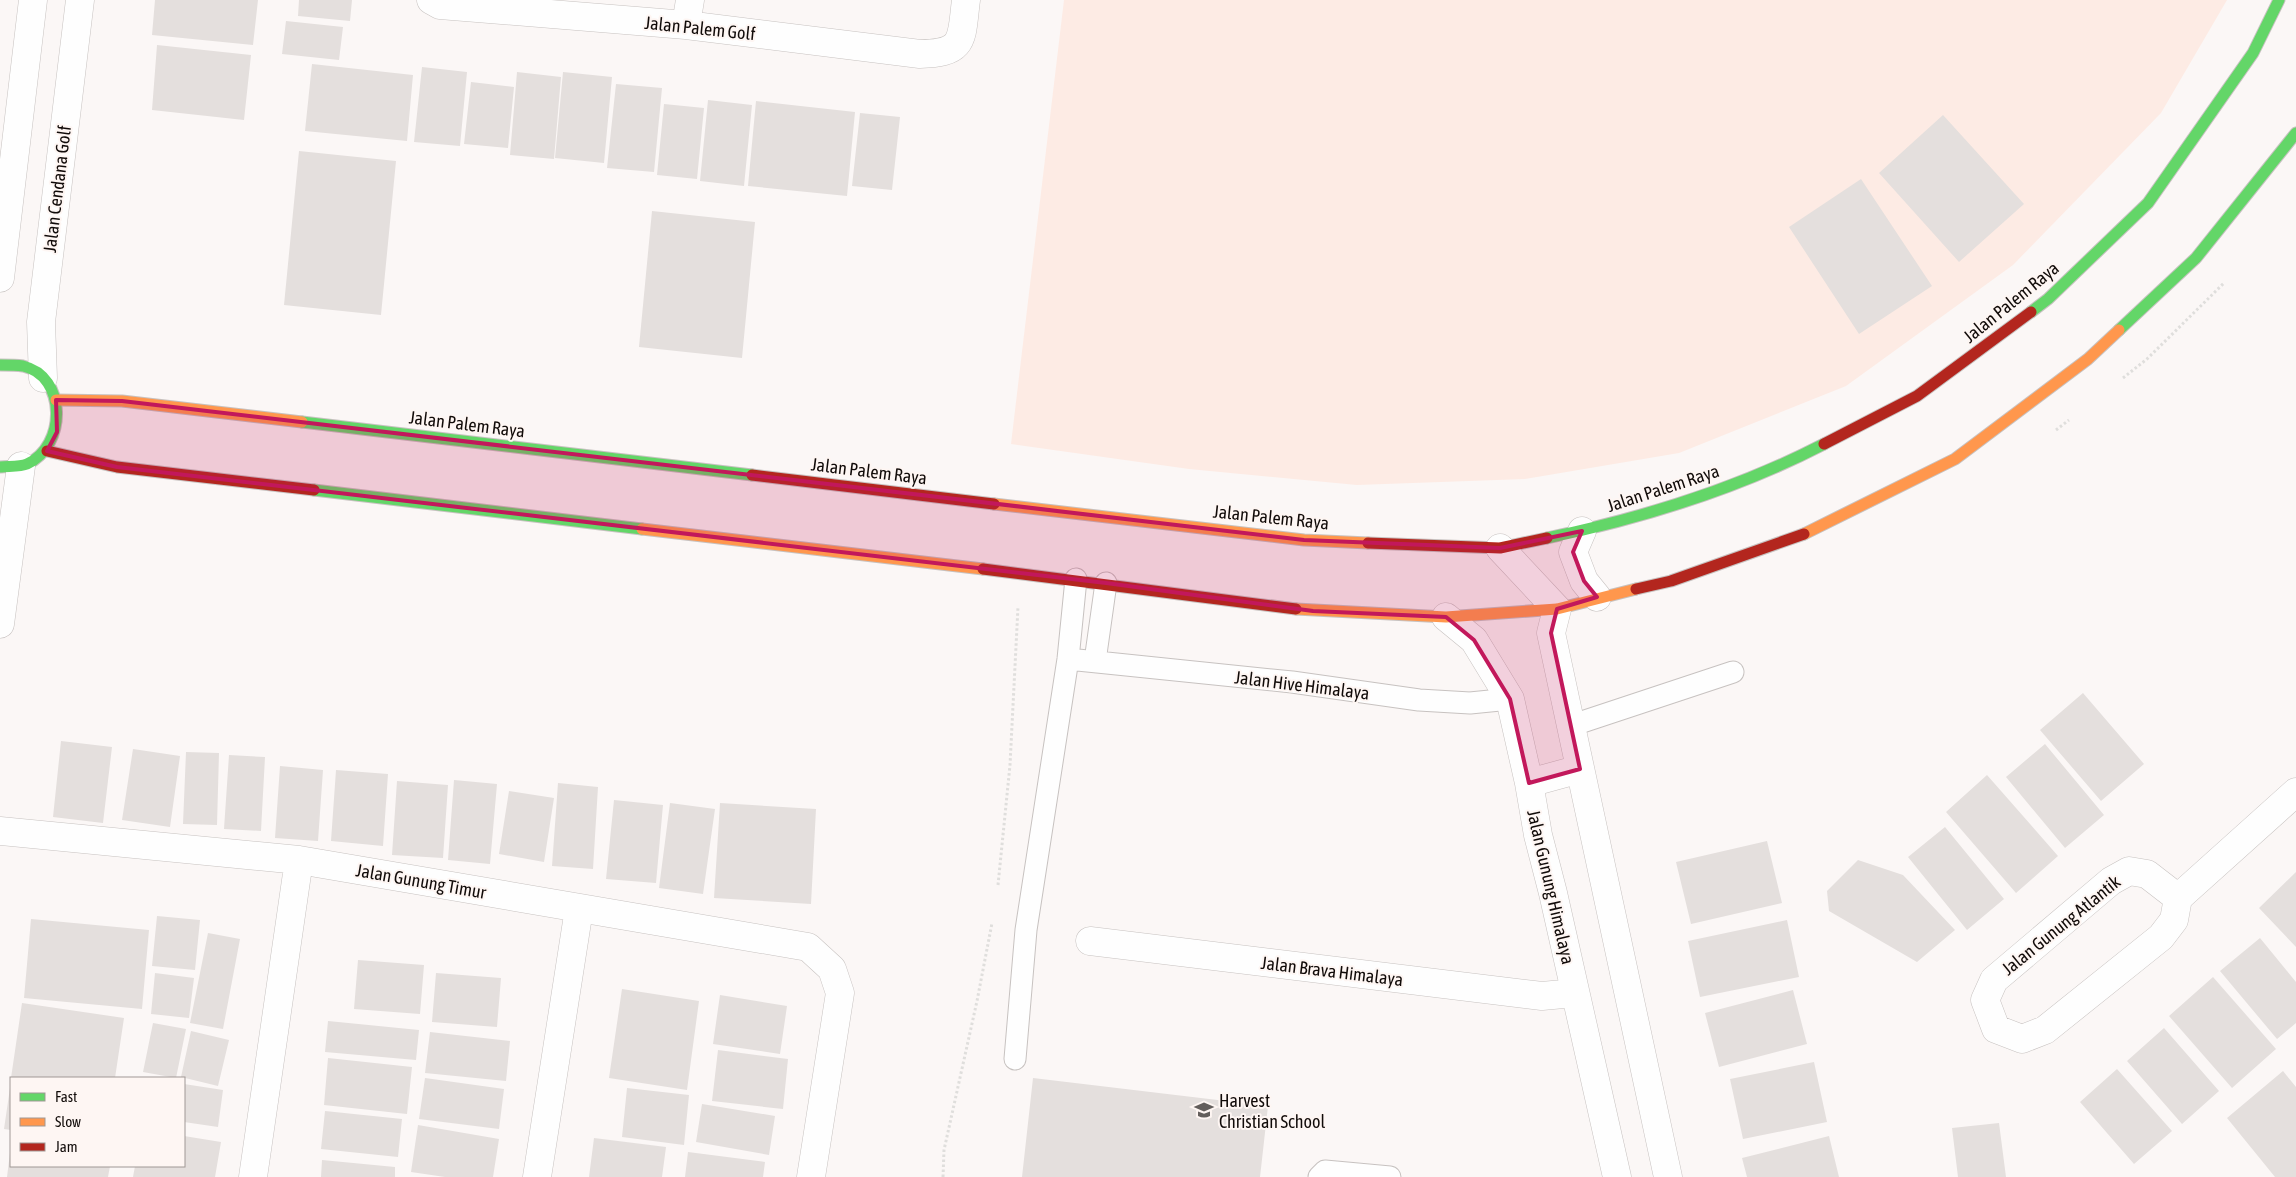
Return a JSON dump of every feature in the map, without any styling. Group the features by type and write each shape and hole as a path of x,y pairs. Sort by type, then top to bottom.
{"street":[{"path":"0,278 33,0"},
{"name":"Jalan Cendana Golf","path":"49,389 41,322 80,0"},
{"name":"Jalan Palem Golf","path":"431,0 440,5 688,12 920,54 942,54 956,46 962,35 966,0"},
{"name":"Jalan Palem Raya","path":"49,389 122,401 1304,540 1500,548 1650,514 1777,468 1917,396 2048,298 2148,203 2253,53 2279,0"},
{"path":"46,450 127,468 1019,572 1313,611 1446,617 1557,609 1671,581 1804,534 1955,458 2088,359 2196,258 2296,133"},
{"path":"0,365 19,366 49,389 59,422 57,432 46,450 35,460 11,467 0,624"},
{"path":"1582,530 1573,552 1584,581 1597,598"},
{"path":"1500,548 1557,609"},
{"path":"1557,609 1551,634 1668,1177"},
{"name":"Jalan Gunung Himalaya","path":"1446,617 1474,640 1510,699 1529,783 1538,835 1554,893 1574,993 1617,1177"},
{"path":"1529,783 1580,769"},
{"path":"2178,898 2296,792"},
{"name":"Jalan Gunung Timur","path":"0,831 299,860 808,947 832,969 840,993 811,1177"},
{"path":"253,1177 299,860"},
{"name":"Jalan Gunung Atlantik","path":"2129,871 2147,874 2178,898 2174,920 2161,937 2045,1030 2022,1040 1996,1029 1985,1000 1994,980 2111,881 2129,871"},
{"path":"537,1177 579,909"},
{"name":"Jalan Brava Himalaya","path":"1090,941 1542,996 1574,993"}],"lane":[{"path":"1015,1059 1026,930 1068,659 1076,579"},
{"path":"1095,661 1106,583"},
{"name":"Jalan Hive Himalaya","path":"1068,659 1292,682 1419,700 1470,703 1510,699"},
{"path":"1570,726 1733,672"},
{"path":"1319,1177 1325,1171 1390,1177"}],"path":[{"path":"998,890 1010,765 1019,572"},
{"path":"943,1177 944,1150 978,1001 993,918"}],"highlighted area":[{"path":"56,400 122,401 1304,540 1500,548 1582,531 1573,552 1584,581 1597,597 1557,609 1551,633 1580,769 1529,783 1510,699 1474,640 1446,617 1313,611 1106,583 117,467 47,451 57,432"}],"shaded area":[{"path":"1064,0 2227,0 2161,113 2013,265 1846,386 1679,453 1525,479 1357,485 1189,469 1011,444"}],"building":[{"path":"155,0 258,0 253,45 152,35"},
{"path":"299,0 352,0 350,21 298,16"},
{"path":"286,21 343,27 339,60 282,54"},
{"path":"157,45 251,55 244,120 152,110"},
{"path":"312,64 413,75 407,141 305,131"},
{"path":"422,67 467,72 460,146 414,142"},
{"path":"517,72 561,77 554,159 510,155"},
{"path":"563,72 612,77 604,163 555,158"},
{"path":"471,82 514,87 508,148 464,144"},
{"path":"616,84 662,88 654,172 607,168"},
{"path":"708,100 752,105 744,186 700,181"},
{"path":"756,101 855,112 847,196 748,186"},
{"path":"664,104 704,108 697,179 657,175"},
{"path":"860,113 900,117 892,190 852,186"},
{"path":"1943,115 2024,204 1959,262 1879,173"},
{"path":"299,151 396,161 381,315 284,305"},
{"path":"1861,179 1932,286 1859,334 1789,227"},
{"path":"652,211 755,222 742,358 639,347"},
{"path":"2083,693 2144,764 2101,801 2040,730"},
{"path":"61,741 112,747 103,823 53,817"},
{"path":"2045,744 2104,815 2065,848 2006,777"},
{"path":"133,749 180,756 170,827 122,820"},
{"path":"186,752 219,753 217,825 183,824"},
{"path":"229,755 265,757 261,831 224,829"},
{"path":"280,766 323,770 318,841 275,838"},
{"path":"336,770 388,774 383,846 331,841"},
{"path":"1987,775 2058,856 2016,893 1946,812"},
{"path":"454,780 497,784 490,864 448,860"},
{"path":"397,781 448,785 443,858 392,855"},
{"path":"558,783 598,787 593,869 552,866"},
{"path":"509,791 554,798 544,862 499,854"},
{"path":"614,800 663,805 656,883 606,879"},
{"path":"670,803 715,809 703,894 659,888"},
{"path":"720,803 816,809 811,904 714,898"},
{"path":"1945,827 2004,899 1967,930 1908,857"},
{"path":"1767,841 1782,903 1691,924 1676,862"},
{"path":"1858,860 1903,875 1955,930 1917,962 1829,911 1827,891"},
{"path":"2296,872 2296,947 2259,908"},
{"path":"157,916 200,920 195,970 152,966"},
{"path":"31,919 149,930 142,1009 24,998"},
{"path":"1787,920 1799,977 1700,997 1688,941"},
{"path":"208,933 240,939 223,1029 190,1023"},
{"path":"2260,938 2296,982 2296,1023 2277,1039 2220,971"},
{"path":"358,960 424,965 420,1014 354,1009"},
{"path":"155,973 194,978 189,1018 151,1014"},
{"path":"436,973 501,978 497,1027 432,1022"},
{"path":"2213,977 2276,1049 2232,1088 2169,1016"},
{"path":"622,989 699,1001 687,1090 609,1078"},
{"path":"1793,990 1807,1044 1719,1067 1705,1013"},
{"path":"720,995 787,1006 780,1054 713,1044"},
{"path":"22,1003 124,1018 115,1077 11,1077"},
{"path":"328,1021 419,1030 416,1060 325,1052"},
{"path":"153,1023 186,1029 176,1077 143,1072"},
{"path":"2164,1028 2219,1091 2182,1124 2127,1061"},
{"path":"191,1031 229,1040 218,1086 181,1077"},
{"path":"430,1032 510,1041 506,1081 425,1073"},
{"path":"718,1050 788,1059 783,1109 712,1101"},
{"path":"328,1058 412,1067 407,1114 324,1105"},
{"path":"1814,1062 1827,1122 1743,1139 1730,1079"},
{"path":"2117,1069 2172,1131 2134,1164 2080,1102"},
{"path":"2283,1071 2296,1087 2296,1177 2275,1177 2227,1118"},
{"path":"425,1078 504,1089 499,1129 419,1119"},
{"path":"1033,1078 1268,1106 1260,1177 1022,1177"},
{"path":"185,1084 223,1090 218,1127 185,1122"},
{"path":"10,1088 10,1130 4,1129"},
{"path":"627,1088 689,1095 684,1145 622,1137"},
{"path":"702,1104 775,1116 769,1155 696,1142"},
{"path":"325,1111 402,1119 398,1157 321,1149"},
{"path":"1999,1123 2006,1177 1958,1177 1952,1128"},
{"path":"418,1125 499,1139 493,1177 445,1177 411,1172"},
{"path":"185,1136 221,1142 215,1177 133,1177 135,1167 185,1167"},
{"path":"1829,1136 1839,1177 1747,1177 1742,1158"},
{"path":"594,1138 666,1147 662,1177 589,1177"},
{"path":"688,1152 765,1162 763,1177 685,1177"},
{"path":"10,1153 10,1167 110,1167 108,1177 7,1177"},
{"path":"322,1160 395,1167 395,1177 321,1177"}],"traffic: fast":[{"path":"2031,312 2048,299 2148,203 2253,53 2279,0"},
{"path":"2119,330 2196,258 2296,133"},
{"path":"0,365 23,366 37,372 48,383 54,397 56,412 55,428 49,442 40,455 24,465 0,467"},
{"path":"302,422 752,475"},
{"path":"1547,538 1619,521 1689,500 1758,475 1824,444"},
{"path":"314,490 642,529"}],"traffic: slow":[{"path":"1804,534 1955,459 2088,359 2119,330"},
{"path":"56,400 122,401 302,422"},
{"path":"994,504 1304,540 1368,543"},
{"path":"642,529 983,569"},
{"path":"1296,609 1446,617 1557,609 1636,589"}],"traffic: jam":[{"path":"1824,444 1917,396 2031,312"},
{"path":"47,451 117,467 314,490"},
{"path":"752,475 994,504"},
{"path":"1636,589 1671,581 1804,534"},
{"path":"1368,543 1500,548 1547,538"},
{"path":"983,569 1296,609"}],"place":[{"name":"Harvest Christian School","path":"1204,1110"}]}
